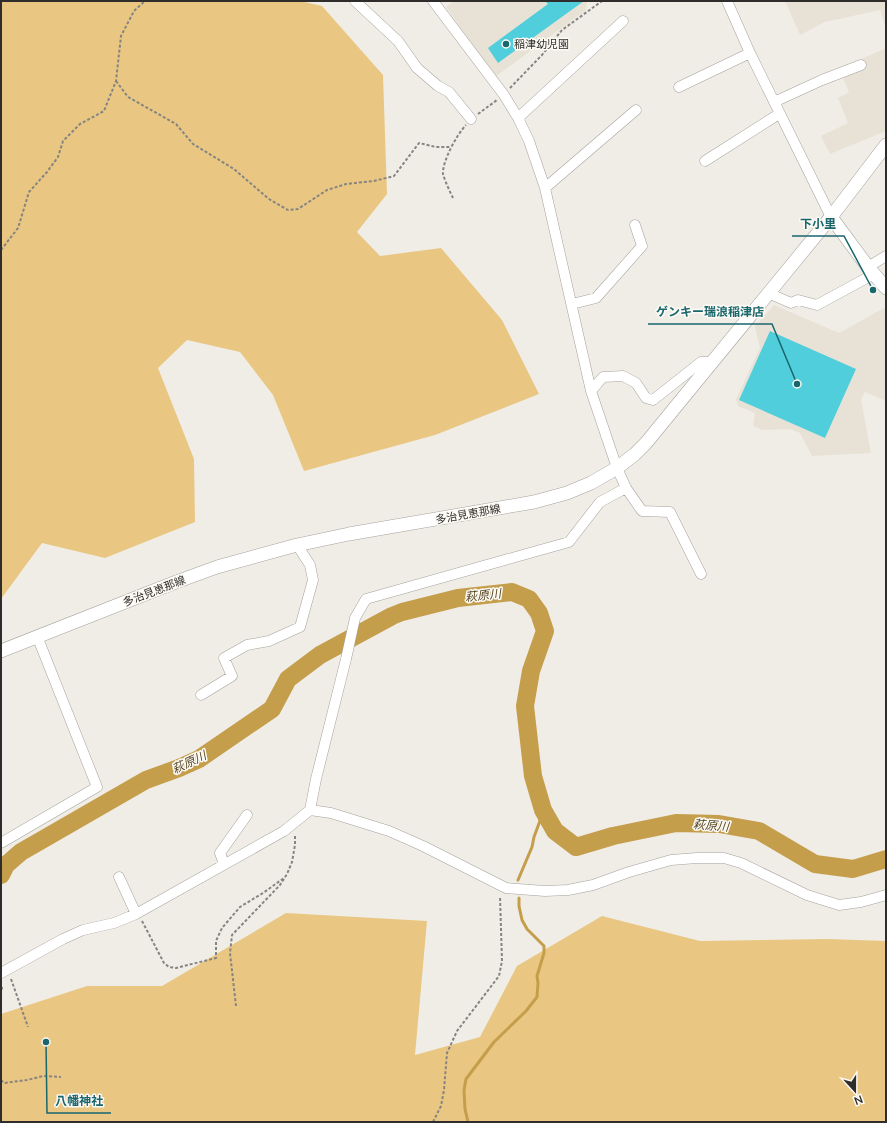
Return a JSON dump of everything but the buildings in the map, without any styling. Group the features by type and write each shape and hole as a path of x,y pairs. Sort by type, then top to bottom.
{"main road":[{"name":"多治見恵那線","path":"1,651 203,572 297,545 534,502 567,493 592,483 635,454 646,442 830,217 886,145"},
{"path":"830,217 886,288"}],"street":[{"path":"355,1 398,41 417,68 438,86 449,92 471,119"},
{"path":"433,1 504,95 518,118 529,141 545,188 591,391 616,468 626,488 642,511 670,512 701,574"},
{"path":"727,1 779,114 830,217"},
{"path":"518,118 623,21"},
{"path":"679,87 750,53"},
{"path":"774,102 822,80 861,65"},
{"path":"545,188 636,110"},
{"path":"705,161 779,114"},
{"path":"572,304 596,298 642,246 636,225"},
{"path":"768,293 790,303 798,300 817,305 871,270 886,256"},
{"path":"591,391 603,377 624,376 636,383 646,398 654,400 701,362 712,362"},
{"path":"4,971 63,939 83,930 114,923 137,914 284,831 310,810 316,779 355,618 366,599 569,542 600,502 626,488"},
{"path":"201,694 232,676 224,658 247,645 269,641 300,627 313,580 310,565 297,545"},
{"path":"1,843 97,787 37,636"},
{"path":"310,810 331,814 388,831 423,846 506,888 545,891 568,890 592,885 629,872 671,860 724,858 741,863 807,895 839,905 861,902 886,895"},
{"path":"224,864 220,853 247,815"},
{"path":"119,877 137,914"}],"path":[{"path":"1,250 18,228 29,192 58,157 63,141 80,124 104,111 116,82 120,36 134,11 145,1"},
{"path":"453,198 443,174 451,147 460,131 471,119 504,95 542,55 562,30 602,1"},
{"path":"116,82 128,97 176,124 193,144 234,169 269,199 288,210 298,209 327,190 346,184 374,181 394,176 419,143 436,147 451,147"},
{"path":"236,1006 230,954 232,935 280,885 284,878 292,862 295,845 295,821"},
{"path":"137,914 164,963 169,968 176,968 216,958 216,941 222,928 240,907 284,878"},
{"path":"433,1122 441,1106 447,1053 457,1031 499,976 502,961 500,885"},
{"path":"4,971 28,1027"},
{"path":"1,987 1,993"},
{"path":"1,1080 4,1083 43,1076 61,1077"}],"shaded area":[{"path":"1,1 300,1 322,6 383,75 387,194 357,232 380,256 441,248 502,320 539,394 435,435 304,471 273,395 240,352 187,340 158,368 194,459 195,522 105,558 42,543 1,599"},
{"name":"稲津幼児園","path":"454,1 587,1 586,10 495,77 446,7"},
{"path":"785,1 886,1 886,28 880,10 825,22 800,35"},
{"path":"886,48 886,131 830,154 821,136 848,123 838,98 849,92 839,69"},
{"path":"774,305 839,333 886,307 886,401 865,392 861,400 871,453 812,456 800,433 790,429 762,430 753,426 755,413 738,406 736,399 760,348 755,327"},
{"path":"286,913 427,921 415,1055 480,1037 517,966 602,916 700,941 828,939 886,941 886,1122 1,1122 1,1014 87,986 162,986"}],"waterway":[{"name":"萩原川","path":"1,875 6,865 21,852 146,780 199,759 272,709 288,679 320,655 402,612 458,598 512,592 529,599 539,613 545,631 531,671 525,706 533,776 543,810 555,831 576,847 613,836 676,823 719,824 759,831 815,864 853,869 886,859"},
{"path":"518,880 532,847 541,818 546,815"},
{"path":"468,1122 465,1109 464,1090 466,1079 494,1042 526,1011 537,997 537,976 544,953 544,946 527,929 522,920 519,898"}],"place":[{"name":"稲津幼児園","path":"506,44"},
{"name":"下小里","path":"873,290"},
{"name":"ゲンキー瑞浪稲津店","path":"797,384"},
{"name":"八幡神社","path":"46,1042"}]}
